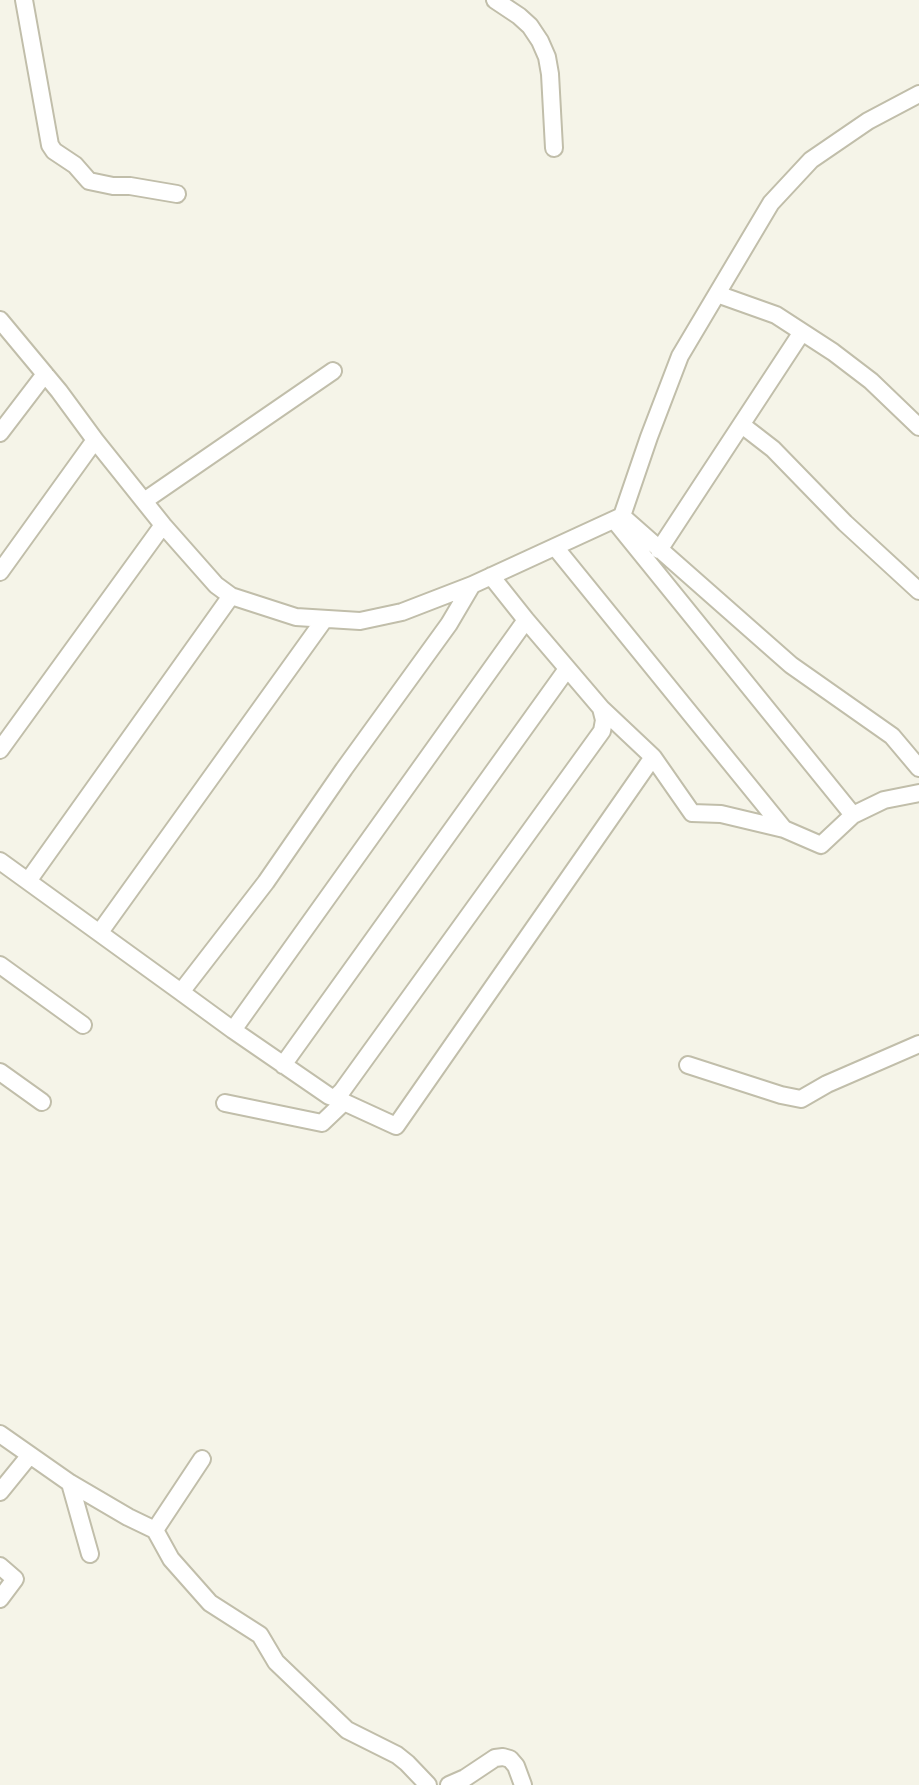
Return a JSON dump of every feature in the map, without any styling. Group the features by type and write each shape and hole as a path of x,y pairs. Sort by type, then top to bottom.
{"street":[{"path":"24,0 50,146 75,165 89,181 177,194"},
{"path":"495,0 530,26 547,57 554,148"},
{"path":"0,320 163,525 216,585 231,597 296,616 324,620 360,621 402,612 472,585 618,518 673,371 690,338 771,203 789,181 811,160 868,121 919,94"},
{"path":"717,294 776,315 833,352 871,381 919,427"},
{"path":"659,550 802,332"},
{"path":"144,501 333,371"},
{"path":"0,433 45,374"},
{"path":"742,425 773,449 845,523 919,591"},
{"path":"0,572 95,440"},
{"path":"618,518 685,569 791,665 891,736 919,768"},
{"path":"618,518 853,815"},
{"path":"0,750 163,525"},
{"path":"555,547 784,829"},
{"path":"491,576 601,708 653,757 692,813 721,814 784,829 821,845 853,815 884,800 919,793"},
{"path":"181,992 266,882 351,759 449,624 472,585"},
{"path":"28,881 231,597"},
{"path":"100,932 324,620"},
{"path":"233,1030 526,620"},
{"path":"283,1065 567,669"},
{"path":"225,1103 322,1123 602,731 604,720 601,708"},
{"path":"0,861 233,1030 329,1096 396,1126 653,757"},
{"path":"0,965 83,1025"},
{"path":"688,1065 781,1095 801,1099 827,1084 919,1044"},
{"path":"0,1072 42,1102"},
{"path":"0,1434 70,1483 155,1530 171,1559 210,1603 260,1635 276,1662 347,1730 397,1755 428,1785"},
{"path":"0,1492 30,1455"},
{"path":"155,1530 202,1459"},
{"path":"70,1483 90,1554"},
{"path":"0,1566 15,1579 0,1599"},
{"path":"449,1785 465,1778 495,1758 503,1757 510,1759 516,1766 523,1785"}]}
